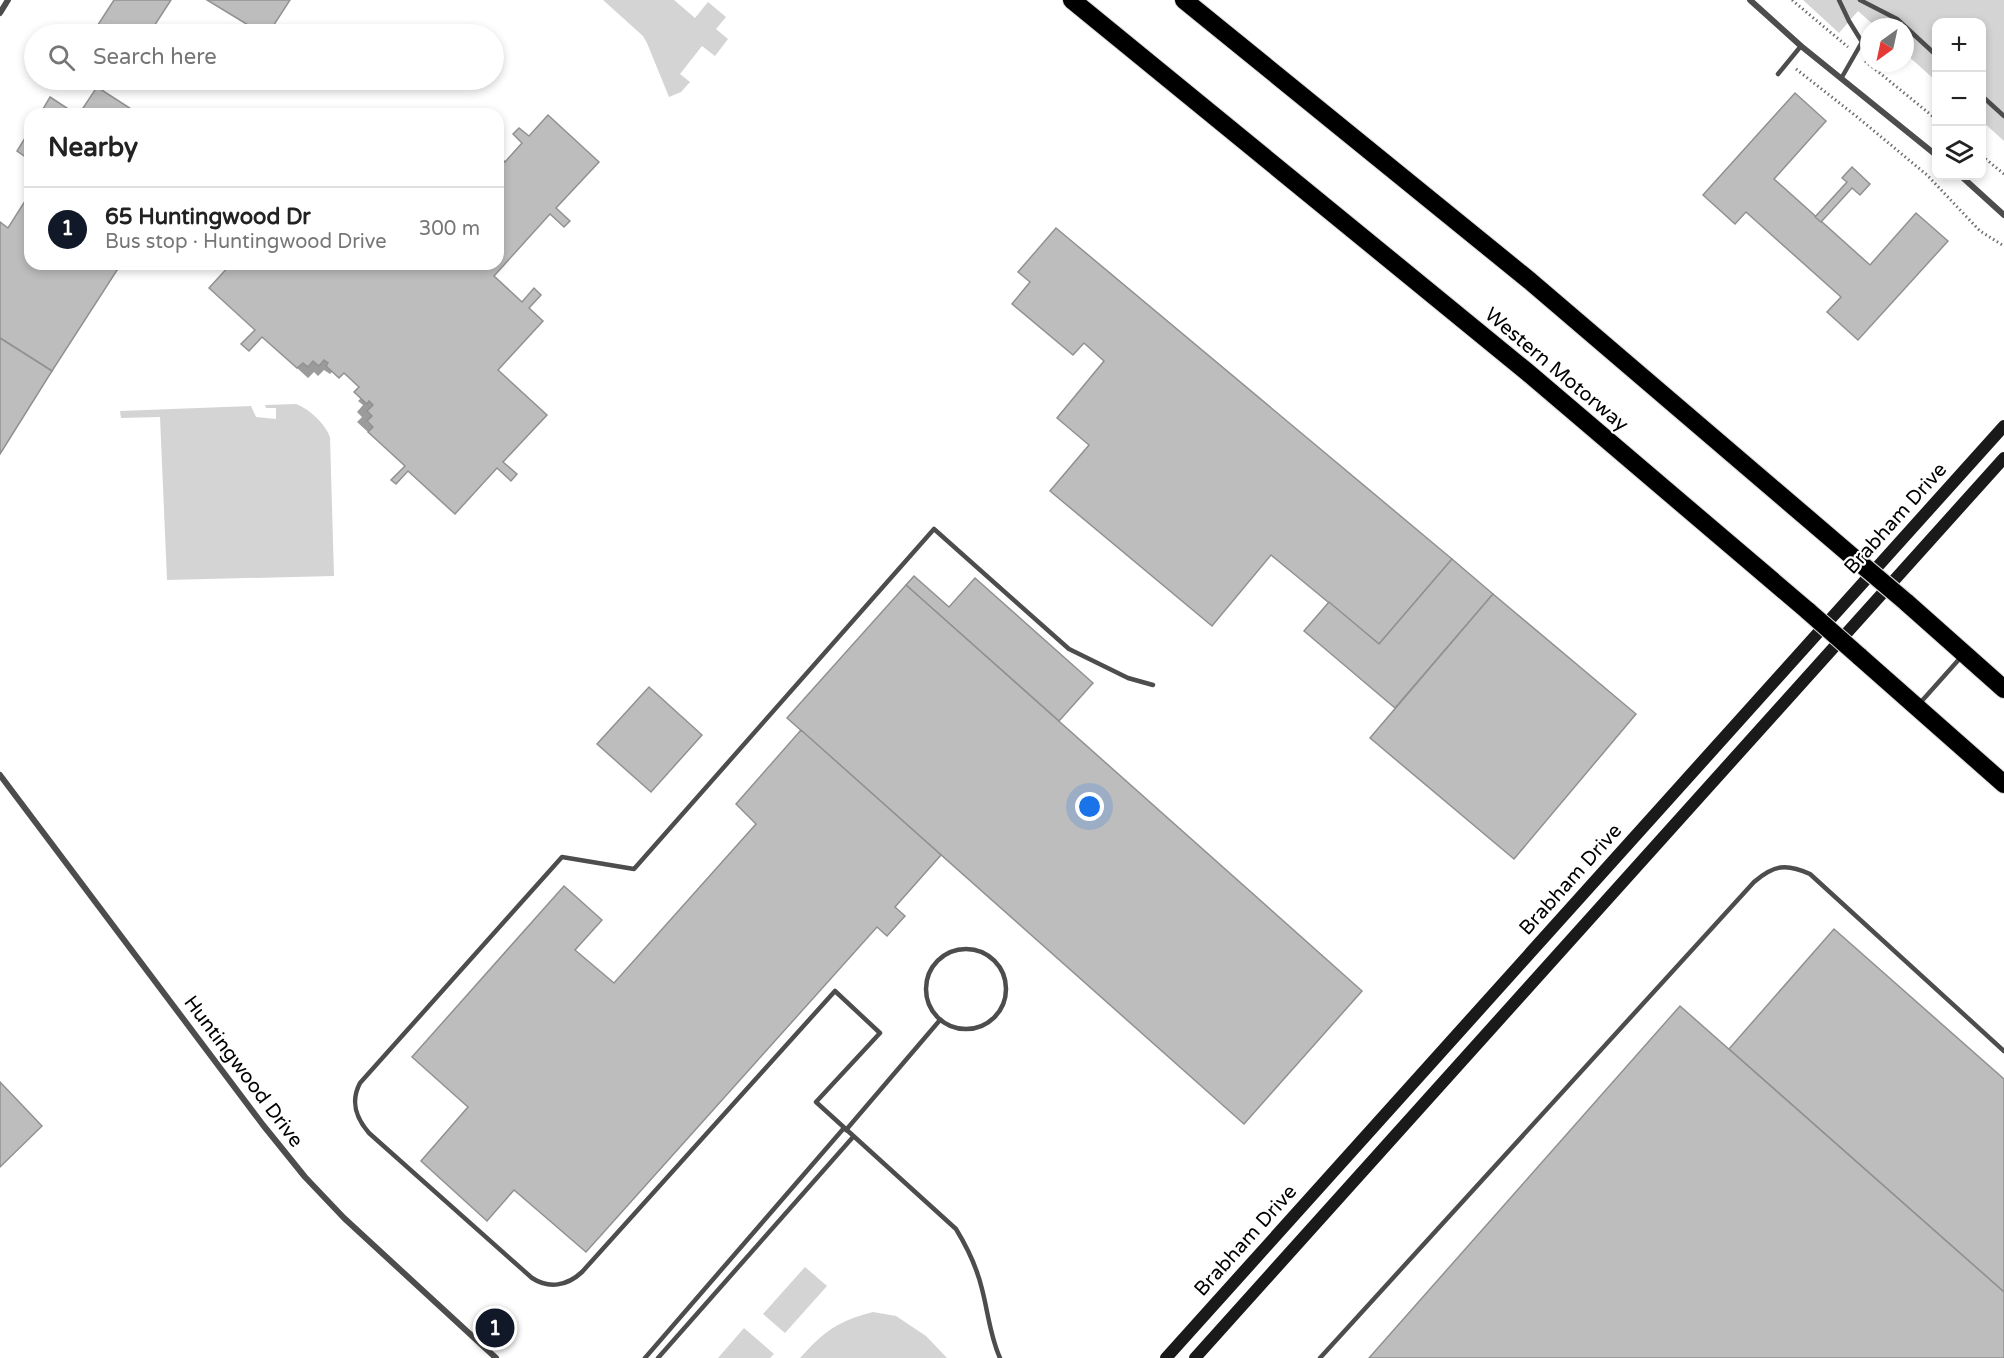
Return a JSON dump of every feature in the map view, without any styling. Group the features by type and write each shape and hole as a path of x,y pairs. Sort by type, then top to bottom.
{"highway":[{"name":"Western Motorway","path":"1072,0 1526,371 2004,783"},
{"path":"1184,0 1530,281 1906,602 2004,689"}],"main road":[{"name":"Brabham Drive","path":"1166,1358 2004,426"},
{"name":"Brabham Drive","path":"1195,1358 2004,458"}],"street":[{"path":"0,13 8,0"},
{"path":"1750,0 1801,46 1932,151"},
{"path":"1965,180 2004,215"},
{"name":"Huntingwood Drive","path":"0,775 263,1125 305,1177 351,1224 496,1358"}],"lane":[{"path":"1839,0 1862,42 1842,77"},
{"path":"1860,0 1898,19 1932,51"},
{"path":"1778,74 1801,46"},
{"path":"1986,100 2004,116"},
{"path":"1000,1358 992,1335 982,1286 970,1254 956,1229 816,1102 880,1033 835,991 582,1272 570,1282 554,1285 538,1282 532,1278 369,1133 356,1113 354,1098 360,1083 562,857 634,869 934,529 1069,649 1128,678 1153,685"},
{"path":"1917,707 1964,654"},
{"path":"1320,1358 1766,871 1786,867 1810,874 2004,1051"},
{"path":"968,948 978,950 995,961 1001,969 1007,988 1002,1008 996,1016 987,1024 975,1029 963,1030 951,1027 940,1020 928,1004 926,994 928,974 933,965 949,952 968,948"},
{"path":"645,1358 940,1020"},
{"path":"658,1358 853,1137"}],"path":[{"path":"1788,63 1856,116 1926,176 1980,231 2004,246"},
{"path":"1986,159 2004,174"}],"shaded area":[{"path":"603,0 674,0 695,18 708,2 726,17 716,29 728,39 715,56 702,46 680,74 690,82 681,92 669,97 643,36"},
{"path":"1803,0 2004,0 2004,141 1986,125 1986,18 1932,18 1932,77 1914,61 1914,18 1866,18 1858,11 1839,33"},
{"path":"324,360 332,372 330,374 324,370 318,376 314,372 308,378 297,368 303,363 308,367 313,361 319,366"},
{"path":"361,398 373,405 367,411 372,416 367,422 373,427 368,432 357,422 362,417 357,412 363,405 358,401"},
{"path":"296,404 316,417 330,437 334,576 167,580 160,417 121,418 120,411 251,406 256,417 276,419 276,408 266,408 265,405"},
{"path":"805,1267 827,1286 785,1333 763,1314"},
{"path":"873,1312 896,1316 926,1336 947,1358 800,1358 832,1328 850,1319"},
{"path":"744,1328 774,1354 770,1358 718,1358"}],"building":[{"path":"114,0 171,0 155,24 98,24"},
{"path":"207,0 290,0 274,24 247,24"},
{"path":"95,90 102,90 130,108 83,108"},
{"path":"1795,93 1826,121 1774,179 1870,265 1916,213 1948,241 1858,340 1827,312 1841,297 1746,212 1735,224 1703,195"},
{"path":"50,97 67,108 44,108"},
{"path":"548,115 599,162 556,208 570,221 564,227 550,214 504,265 504,161 522,143 513,134 519,128 529,136"},
{"path":"24,140 24,156 17,151"},
{"path":"1852,167 1870,184 1860,195 1852,188 1821,222 1815,217 1847,182 1842,178"},
{"path":"24,203 24,270 117,270 52,371 0,338 0,222 8,228"},
{"path":"1056,228 1452,559 1379,644 1271,555 1212,626 1050,491 1089,445 1057,418 1104,361 1084,343 1073,355 1012,304 1030,282 1018,272"},
{"path":"226,270 499,270 494,276 522,302 534,288 541,295 529,308 543,321 498,370 547,415 503,462 517,474 511,481 497,468 455,514 408,471 396,484 391,480 405,466 368,432 373,427 367,421 372,416 367,411 373,405 369,401 367,404 354,392 359,387 344,373 339,378 326,366 328,363 324,360 319,366 313,361 308,367 303,363 297,368 262,337 249,351 241,344 255,330 209,288"},
{"path":"0,338 52,371 0,454"},
{"path":"1452,559 1493,594 1395,708 1304,631 1329,602 1379,644"},
{"path":"914,576 949,607 975,578 1093,683 1059,721 906,585"},
{"path":"906,585 1362,991 1244,1124 787,718"},
{"path":"1493,594 1636,714 1514,859 1370,738"},
{"path":"649,687 702,735 651,792 597,744"},
{"path":"801,730 941,855 895,907 905,916 887,936 877,927 586,1252 514,1190 487,1221 421,1161 468,1107 412,1057 564,886 602,920 575,950 614,983 756,824 736,804"},
{"path":"1834,929 2004,1079 2004,1292 1729,1049"},
{"path":"1680,1006 2004,1292 2004,1358 1369,1358"},
{"path":"0,1082 42,1126 0,1167"}],"place":[{"name":"65 Huntingwood Dr","path":"495,1328"}]}
